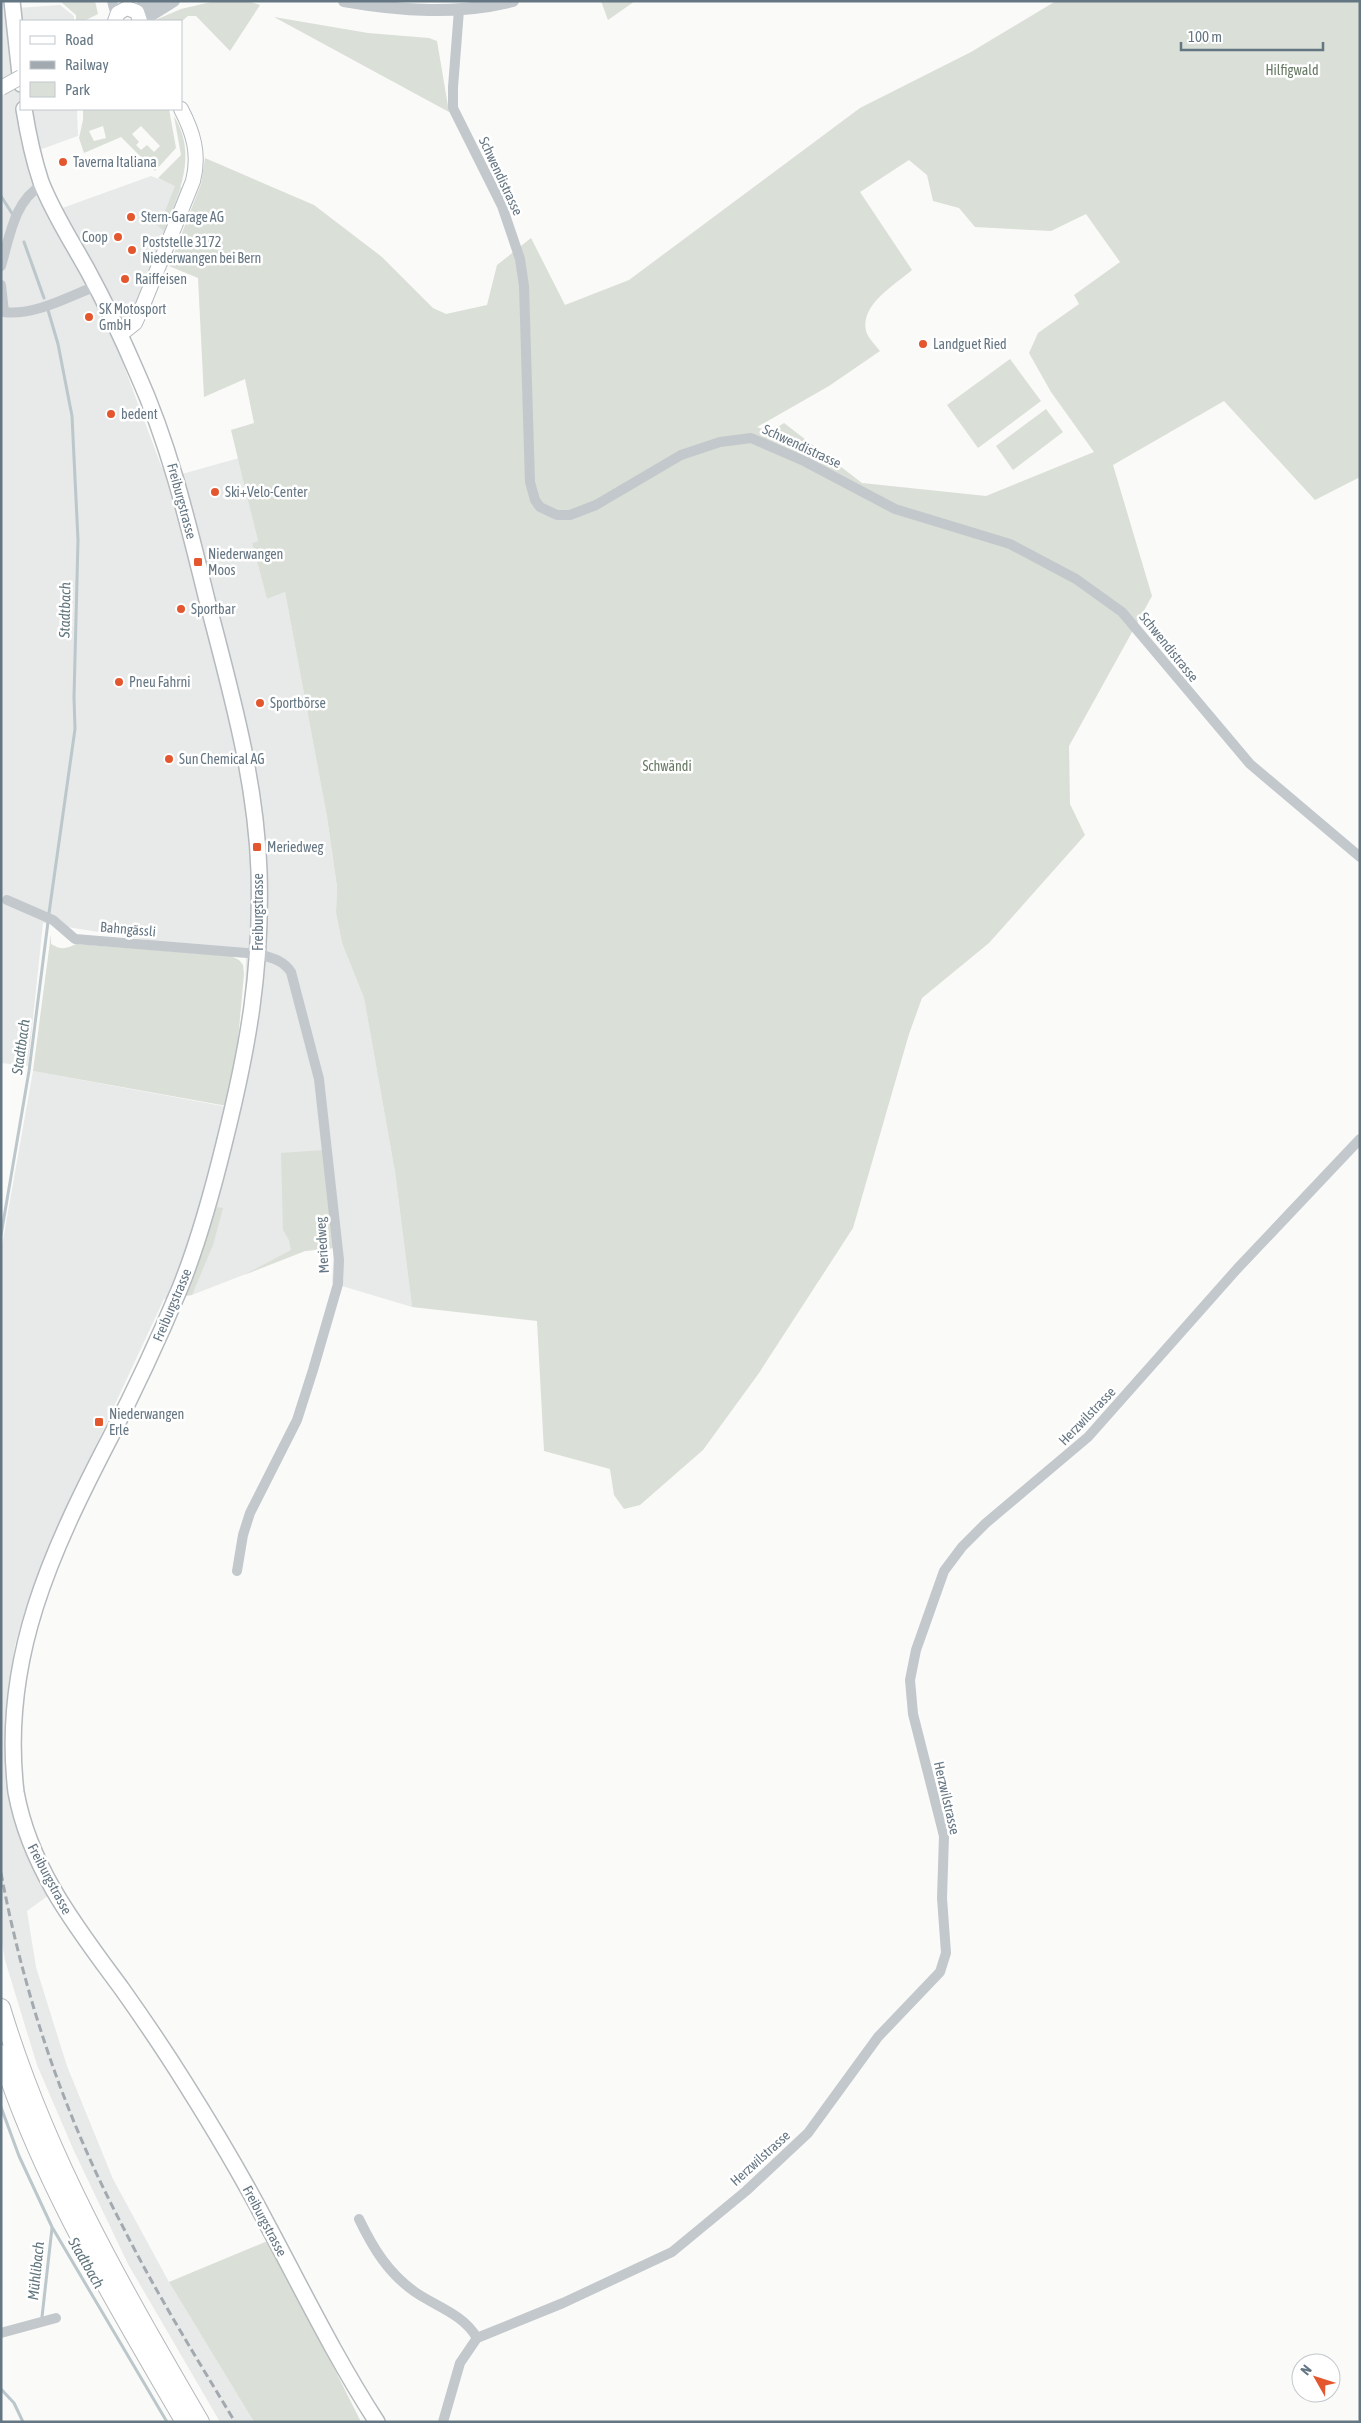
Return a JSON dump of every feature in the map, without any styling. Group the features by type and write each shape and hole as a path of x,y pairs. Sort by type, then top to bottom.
{"highway":[{"path":"1,2008 33,2102 73,2194 116,2275 200,2422"},
{"path":"1,2054 29,2130 64,2206 105,2283 185,2422"}],"main road":[{"path":"12,1 20,75"},
{"path":"1,88 20,78"},
{"name":"Freiburgstrasse","path":"24,110 32,152 42,185 120,335 167,449 238,722 257,840 259,878 258,954 253,1010 241,1075 215,1183 198,1238 183,1280 153,1350 60,1534 30,1612 20,1645 13,1687 11,1720 12,1761 17,1796 26,1833 51,1887 76,1927 142,2017 185,2082 253,2198 319,2323 377,2422"},
{"path":"120,335 135,323 193,181 196,159 195,144 180,110"}],"street":[{"path":"112,1 125,16"},
{"path":"125,16 159,1"},
{"path":"125,16 174,1"},
{"path":"344,1 411,10 459,10 513,1"},
{"name":"Schwendistrasse","path":"459,10 452,100 457,117 502,206 520,259 524,286 526,327 530,482 535,500 540,507 557,515 578,513 596,505 681,455 720,442 745,437 760,441 804,461 895,509 1010,544 1076,579 1122,612 1250,764 1360,857"},
{"path":"1,266 22,201 30,192 42,185"},
{"path":"1,285 4,312 11,313 44,306 96,286"},
{"name":"Bahngässli","path":"7,900 53,920 74,938 258,954"},
{"name":"Meriedweg","path":"237,1571 243,1535 250,1513 283,1449 308,1387 338,1284 339,1268 323,1101 314,1057 291,972 287,965 280,961 258,954"},
{"name":"Herzwilstrasse","path":"478,2338 562,2303 672,2252 746,2191 808,2133 878,2036 940,1972 946,1953 942,1898 944,1836 913,1714 910,1680 918,1642 944,1571 962,1547 986,1523 1088,1436 1262,1242 1360,1139"},
{"path":"359,2219 377,2253 393,2274 416,2292 459,2318 478,2338 460,2363 442,2422"},
{"path":"1,2333 56,2318"}],"shaded area":[{"path":"1,1 16,1 17,8 60,5 74,16 74,20 20,20 20,110 77,110 78,136 39,150 54,211 151,176 186,189 135,312 109,326 162,468 182,474 239,458 258,541 252,543 267,599 285,592 327,817 337,887 336,913 342,943 364,998 395,1172 412,1307 332,1283 334,1248 305,1251 192,1295 164,1299 77,1486 27,1604 15,1645 8,1691 5,1748 13,1798 22,1841 49,1895 27,1911 36,1967 67,2066 113,2179 169,2282 254,2422 220,2422 128,2264 74,2151 37,2065 5,1960 1,1937 1,1251 33,1071 228,1107 244,1032 246,956 43,923 28,1066 1,1063"}],"green space":[{"path":"60,1 95,1 98,14 86,20 76,20 76,15"},
{"path":"215,1 248,1 260,5 230,51 196,16 188,16 182,21 155,20 181,9"},
{"path":"601,1 635,1 608,20"},
{"name":"Schwändi","path":"1056,1 1360,1 1360,477 1315,500 1224,401 1113,465 1152,596 1069,746 1070,804 1085,835 989,943 922,998 909,1034 853,1228 759,1373 703,1450 640,1505 624,1509 614,1495 610,1469 544,1451 537,1321 412,1307 395,1172 364,998 342,943 336,913 337,887 327,817 285,592 267,599 252,543 258,541 231,430 254,423 245,379 204,397 198,278 169,266 201,184 205,158 314,205 382,257 433,308 446,314 487,305 497,265 531,238 565,305 629,280 860,108 971,52","holes":["909,160 927,175 933,201 959,208 975,227 1051,231 1086,214 1120,262 1074,295 1079,304 1038,333 1029,353 1051,392 1094,452 986,496 862,483 784,423 770,432 757,427 829,386 880,351 866,331 868,312 880,296 912,270 860,192"]},
{"path":"274,17 368,33 429,38 437,41 449,112"},
{"path":"83,110 169,110 176,148 155,171 121,137 84,153 79,138","holes":["103,126 106,138 94,141 89,131","141,126 160,146 154,152 147,145 141,150 136,145 139,142 132,134"]},
{"path":"174,116 185,145 184,174 164,231 153,222 160,224 175,186 158,178 181,155"},
{"path":"1010,359 1041,401 978,448 947,405"},
{"path":"1046,409 1063,432 1013,470 996,446"},
{"path":"51,934 51,944 61,948 76,944 231,956 239,960 243,965 244,974 237,1051 227,1106 33,1071"},
{"path":"324,1150 334,1248 305,1251 244,1275 291,1250 289,1240 283,1230 281,1153"},
{"path":"217,1207 223,1208 213,1245 192,1295 183,1296 204,1245 213,1213"},
{"path":"270,2240 361,2422 254,2422 169,2282"}],"waterway":[{"path":"1,196 13,215"},
{"path":"24,242 44,298"},
{"name":"Stadtbach","path":"48,310 58,344 72,416 78,540 74,697 75,729 49,913"},
{"name":"Stadtbach","path":"1,1235 29,1071 48,922"},
{"name":"Stadtbach","path":"1,2107 19,2156 52,2227 167,2422"},
{"name":"Mühlibach","path":"42,2317 52,2228"},
{"name":"Mühlibach","path":"1,2389 14,2403 23,2422"}],"railway":[{"path":"1,1873 10,1919 34,2009 48,2054 82,2141 135,2250 235,2422"}],"place":[{"name":"Taverna Italiana","path":"63,162"},
{"name":"Stern-Garage AG","path":"131,217"},
{"name":"Coop","path":"118,237"},
{"name":"Poststelle 3172 Niederwangen bei Bern","path":"132,250"},
{"name":"Raiffeisen","path":"125,279"},
{"name":"SK Motosport GmbH","path":"89,317"},
{"name":"Landguet Ried","path":"923,344"},
{"name":"bedent","path":"111,414"},
{"name":"Ski+Velo-Center","path":"215,492"},
{"name":"Niederwangen Moos","path":"198,562"},
{"name":"Sportbar","path":"181,609"},
{"name":"Pneu Fahrni","path":"119,682"},
{"name":"Sportbörse","path":"260,703"},
{"name":"Sun Chemical AG","path":"169,759"},
{"name":"Meriedweg","path":"257,847"},
{"name":"Niederwangen Erle","path":"99,1422"}],"park label":[{"name":"Hilfigwald","path":"1292,70"}]}
